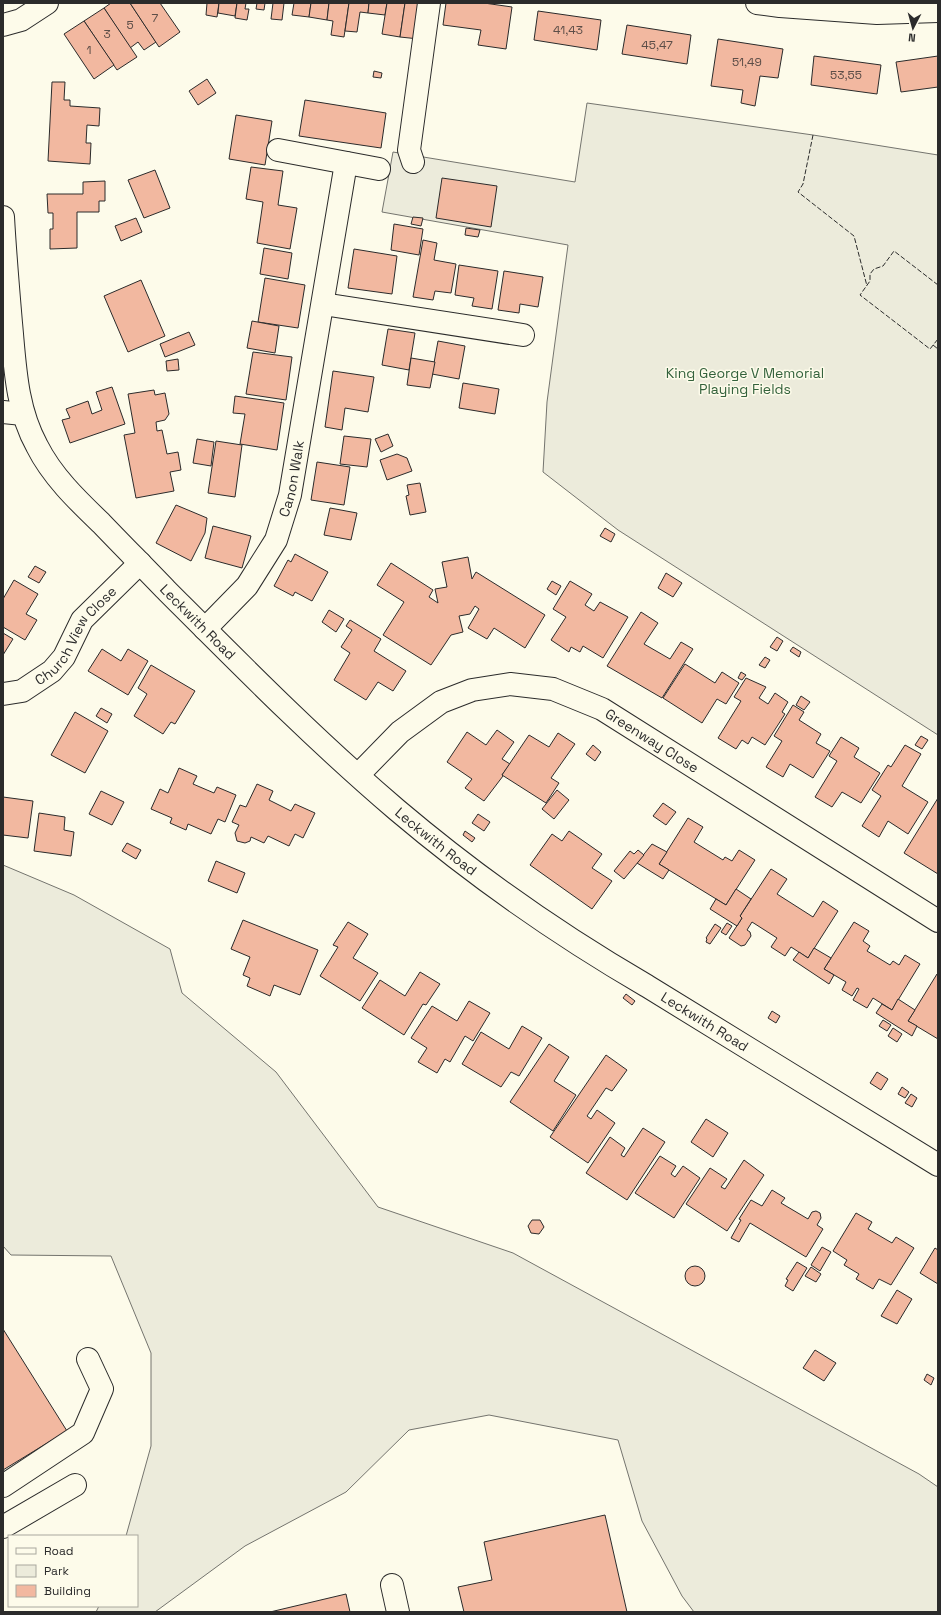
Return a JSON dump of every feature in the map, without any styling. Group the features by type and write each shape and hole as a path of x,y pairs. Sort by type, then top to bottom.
{"street":[{"path":"3,25 21,20 47,3"},
{"path":"413,162 409,150 429,3"},
{"path":"757,3 839,7 877,13 938,11"},
{"path":"278,150 379,169"},
{"name":"Canon Walk","path":"206,629 247,586 276,540 290,495 346,163"},
{"name":"Leckwith Road","path":"3,217 17,385 13,413 53,472 140,564 254,678 358,775 398,811 504,893 600,959 647,986 938,1165"},
{"path":"323,304 523,335"},
{"name":"Church View Close","path":"3,694 22,691 52,671 64,657 82,620 140,564"},
{"name":"Greenway Close","path":"358,775 400,732 444,701 472,690 510,684 553,689 602,709 938,921"},
{"path":"3,1486 83,1433 102,1389 88,1359"},
{"path":"3,1527 74,1485"},
{"path":"392,1585 398,1612"}],"green space":[{"name":"King George V Memorial Playing Fields","path":"587,103 813,135 938,155 938,735 618,530 543,472 547,402 568,245 382,212 393,152 575,182"},
{"path":"3,865 74,895 170,949 182,993 276,1072 378,1207 513,1253 919,1474 938,1487 938,1612 694,1612 682,1596 642,1521 618,1440 489,1415 409,1430 346,1492 245,1546 155,1612 96,1612 98,1607 138,1607 138,1535 126,1535 151,1446 151,1353 111,1256 11,1255 3,1246"}],"building":[{"path":"111,3 130,3 156,42 144,50 138,42 130,48 104,8"},
{"path":"130,3 160,3 180,32 159,47"},
{"path":"207,3 219,3 217,17 206,15"},
{"path":"219,3 237,3 235,16 218,13"},
{"path":"237,3 246,3 245,9 249,9 247,20 235,18"},
{"path":"257,3 265,3 264,10 256,9"},
{"path":"273,3 284,3 282,20 271,19"},
{"path":"294,3 311,3 309,17 292,15"},
{"path":"311,3 329,3 327,20 309,17"},
{"path":"329,3 349,3 344,37 331,35 333,21 327,20"},
{"path":"349,3 369,3 368,13 360,12 357,32 345,31"},
{"path":"369,3 387,3 385,15 368,13"},
{"path":"387,3 405,3 400,37 382,34"},
{"path":"405,3 424,3 419,39 400,37"},
{"path":"446,3 484,3 512,7 506,49 478,45 481,30 443,25"},
{"path":"104,8 137,57 117,70 84,21"},
{"path":"538,11 601,20 597,50 534,40"},
{"path":"84,21 114,65 94,79 64,34"},
{"path":"627,25 691,35 687,64 622,54"},
{"path":"718,39 783,49 778,78 760,76 755,106 741,103 743,90 711,86"},
{"path":"814,56 881,65 877,94 811,85"},
{"path":"938,56 938,87 901,92 896,62"},
{"path":"374,71 382,73 381,78 373,77"},
{"path":"207,79 216,93 198,105 189,91"},
{"path":"52,82 65,82 64,100 70,100 70,106 100,108 99,126 87,125 86,143 91,143 90,164 48,161"},
{"path":"305,100 386,113 381,148 299,136"},
{"path":"236,115 272,121 265,165 229,159"},
{"path":"251,167 283,171 278,205 297,208 290,249 257,243 263,202 246,199"},
{"path":"155,170 170,208 144,218 128,180"},
{"path":"442,178 497,186 491,227 436,218"},
{"path":"105,181 105,201 99,201 99,212 77,212 77,248 50,249 50,229 53,229 53,213 48,213 47,194 83,194 83,182"},
{"path":"413,217 423,218 421,226 411,224"},
{"path":"136,218 142,232 121,241 115,226"},
{"path":"394,224 423,229 419,255 391,250"},
{"path":"466,228 480,230 478,237 465,235"},
{"path":"423,240 437,243 434,260 456,264 451,293 435,291 433,300 413,297"},
{"path":"264,248 292,253 288,279 260,274"},
{"path":"354,249 397,256 392,294 348,288"},
{"path":"459,265 498,271 492,309 472,306 474,298 455,295"},
{"path":"504,271 543,277 538,307 520,304 519,313 498,310"},
{"path":"265,278 305,285 298,328 258,322"},
{"path":"141,280 165,336 128,352 104,296"},
{"path":"252,321 279,326 275,353 247,348"},
{"path":"388,329 415,333 409,370 382,365"},
{"path":"189,332 195,345 165,357 160,344"},
{"path":"438,341 465,346 459,379 432,374"},
{"path":"253,352 292,357 286,400 246,394"},
{"path":"411,358 435,362 430,388 407,385"},
{"path":"178,359 179,370 167,371 166,361"},
{"path":"333,371 374,377 368,412 345,408 342,430 325,427"},
{"path":"463,383 499,389 495,414 459,408"},
{"path":"112,387 125,424 70,443 62,420 70,418 66,409 88,401 92,414 102,410 96,392"},
{"path":"154,390 155,395 165,393 169,414 165,420 156,422 157,431 162,430 167,454 178,452 181,470 170,472 174,491 136,498 124,435 135,433 128,394"},
{"path":"235,396 284,403 277,450 240,444 245,414 233,413"},
{"path":"388,434 393,446 381,452 375,439"},
{"path":"344,436 371,439 367,467 340,464"},
{"path":"197,439 214,442 211,466 193,463"},
{"path":"216,441 242,445 235,497 208,493"},
{"path":"397,454 407,458 412,471 387,480 380,460"},
{"path":"317,462 350,467 344,505 311,500"},
{"path":"420,483 426,512 410,515 406,496 409,495 407,485"},
{"path":"176,505 207,518 205,533 191,561 156,543"},
{"path":"330,508 357,513 351,540 324,535"},
{"path":"213,526 251,536 242,568 205,558"},
{"path":"605,528 615,534 611,542 600,536"},
{"path":"295,554 328,572 312,601 295,592 293,596 274,586 288,560 291,562"},
{"path":"468,557 472,579 476,572 545,615 525,648 494,628 487,639 468,628 479,609 475,606 470,614 459,616 463,632 451,635 431,665 383,635 404,602 377,585 391,563 433,590 429,597 438,603 435,589 447,587 442,562"},
{"path":"35,566 46,572 39,583 28,577"},
{"path":"666,573 682,583 673,597 658,588"},
{"path":"14,580 38,594 26,614 37,620 25,640 3,627 3,599"},
{"path":"552,581 561,586 556,595 547,589"},
{"path":"570,581 592,594 585,605 594,611 600,602 628,617 603,658 583,646 580,652 571,647 569,652 551,640 566,617 553,609"},
{"path":"329,610 344,619 336,632 322,622"},
{"path":"641,612 658,623 644,644 670,659 681,642 693,649 662,698 607,666"},
{"path":"350,620 381,639 374,651 406,671 393,691 378,682 366,700 334,680 350,653 341,647 352,630 346,626"},
{"path":"3,633 13,639 3,655"},
{"path":"777,637 783,641 777,651 770,647"},
{"path":"793,647 801,652 799,657 790,651"},
{"path":"102,649 121,661 128,649 148,661 128,695 88,671"},
{"path":"765,657 770,660 765,668 759,665"},
{"path":"685,664 715,683 722,672 739,683 726,704 717,699 702,723 663,698"},
{"path":"151,665 195,691 175,724 171,722 163,734 134,716 147,694 138,688"},
{"path":"741,672 746,675 742,680 738,678"},
{"path":"746,678 766,687 759,698 768,704 775,693 788,702 782,712 785,714 765,745 752,737 748,744 742,740 736,749 718,738 741,701 734,697"},
{"path":"801,696 810,702 804,710 796,705"},
{"path":"793,705 804,712 799,720 821,734 816,743 830,751 813,778 790,764 783,777 766,767 782,741 774,736"},
{"path":"101,708 112,714 107,723 96,716"},
{"path":"75,712 108,731 85,773 51,755"},
{"path":"497,730 514,742 502,759 510,764 484,801 465,788 472,779 447,762 467,732 486,745"},
{"path":"558,733 575,744 551,778 559,783 546,803 502,775 529,735 549,747"},
{"path":"921,736 928,740 922,749 915,745"},
{"path":"841,737 859,748 854,757 880,773 861,803 842,792 832,807 815,797 837,761 829,756"},
{"path":"593,745 601,752 595,761 586,754"},
{"path":"905,745 921,754 902,786 928,802 908,834 888,821 879,837 862,826 881,796 872,790 888,765 891,767"},
{"path":"179,768 197,776 193,784 214,793 217,787 236,795 225,822 218,819 211,834 188,824 186,830 170,823 172,818 151,809 160,789 168,793"},
{"path":"257,784 273,791 269,800 291,811 295,804 315,813 303,838 295,834 289,846 268,836 264,843 251,837 250,841 245,843 237,841 235,833 239,825 232,822 240,805 246,807"},
{"path":"557,790 569,800 554,819 542,809"},
{"path":"101,791 124,802 112,825 89,814"},
{"path":"3,797 33,801 28,838 3,835"},
{"path":"938,798 938,874 904,853"},
{"path":"663,803 676,812 666,825 653,816"},
{"path":"39,813 65,817 64,830 74,832 71,856 34,851"},
{"path":"478,814 490,822 484,831 472,823"},
{"path":"688,818 703,827 694,842 723,860 725,857 732,861 739,850 755,860 726,905 659,864"},
{"path":"465,831 475,838 472,842 463,835"},
{"path":"569,831 602,854 592,868 612,881 592,909 530,865 552,834 562,841"},
{"path":"127,843 141,850 136,859 122,851"},
{"path":"652,844 667,852 659,864 669,870 663,879 637,863"},
{"path":"638,850 644,855 624,879 614,871 630,851 634,854"},
{"path":"216,861 245,873 237,893 208,881"},
{"path":"771,869 787,879 777,894 813,917 823,901 838,911 808,958 791,947 785,956 771,947 777,938 752,922 747,930 750,932 751,936 745,945 741,946 729,938 742,918 740,916"},
{"path":"736,889 751,899 740,916 742,918 737,926 710,909 716,899 726,905"},
{"path":"243,920 318,950 300,995 274,985 270,996 247,986 250,978 243,975 250,957 231,949"},
{"path":"348,922 368,934 353,958 378,973 360,1001 320,976 338,947 333,945"},
{"path":"854,922 869,931 863,941 870,946 867,951 890,965 893,961 899,965 905,955 920,964 892,1010 873,998 867,1008 853,1000 859,989 857,988 852,996 842,990 846,982 824,969"},
{"path":"727,923 732,926 726,935 721,932"},
{"path":"715,924 721,928 710,944 706,942 706,938"},
{"path":"814,948 831,958 824,969 834,975 829,984 793,960 799,952 808,958"},
{"path":"420,972 440,984 426,1005 423,1004 404,1035 362,1008 380,980 405,996"},
{"path":"938,974 938,1039 908,1021"},
{"path":"626,994 635,1001 632,1005 623,998"},
{"path":"898,999 915,1010 908,1021 917,1026 912,1036 876,1013 882,1004 892,1010"},
{"path":"469,1001 490,1013 473,1041 465,1036 450,1062 445,1059 437,1073 418,1062 427,1048 411,1038 432,1006 457,1021"},
{"path":"772,1011 780,1016 776,1023 768,1018"},
{"path":"883,1020 891,1025 887,1031 879,1026"},
{"path":"522,1026 542,1038 519,1076 511,1072 501,1087 462,1064 481,1032 509,1049"},
{"path":"893,1028 902,1034 897,1042 888,1036"},
{"path":"549,1044 569,1057 554,1081 576,1095 553,1131 510,1102"},
{"path":"606,1055 627,1070 612,1091 606,1088 587,1116 591,1119 597,1110 615,1123 588,1163 550,1137"},
{"path":"877,1072 888,1079 881,1090 870,1083"},
{"path":"902,1087 909,1092 905,1098 898,1094"},
{"path":"911,1094 917,1098 912,1107 905,1103"},
{"path":"706,1119 728,1133 713,1157 691,1142"},
{"path":"643,1128 665,1142 627,1200 586,1173 610,1137 625,1148 621,1155 624,1157"},
{"path":"660,1156 676,1166 671,1174 675,1177 683,1166 700,1178 674,1218 635,1193"},
{"path":"744,1160 764,1175 727,1231 686,1204 710,1168 727,1179 721,1187 725,1189"},
{"path":"772,1190 785,1198 781,1203 808,1219 812,1212 816,1211 820,1213 821,1218 817,1225 823,1229 806,1257 750,1223 739,1242 731,1238 741,1220 739,1219 751,1200 762,1206"},
{"path":"856,1213 872,1222 868,1229 892,1243 896,1237 914,1248 891,1285 879,1279 873,1289 856,1279 859,1274 844,1265 847,1260 833,1251"},
{"path":"532,1220 540,1220 544,1227 539,1234 531,1233 528,1226"},
{"path":"822,1247 831,1252 820,1271 811,1265"},
{"path":"935,1248 938,1250 938,1284 920,1273"},
{"path":"797,1262 807,1268 793,1291 785,1286 788,1280 786,1279"},
{"path":"695,1266 702,1269 705,1276 702,1283 695,1286 688,1283 685,1276 688,1269"},
{"path":"811,1267 821,1274 816,1282 805,1276"},
{"path":"897,1290 912,1299 897,1324 881,1316"},
{"path":"3,1329 67,1431 3,1470"},
{"path":"815,1350 836,1363 824,1381 803,1368"},
{"path":"927,1374 934,1378 931,1385 924,1380"},
{"path":"605,1515 627,1612 464,1612 458,1587 492,1580 484,1542"},
{"path":"346,1594 350,1612 270,1612"}],"fence":[{"path":"813,135 803,184 798,192 854,236 867,286"},
{"path":"938,285 894,251 883,266 874,269 870,274 870,281 860,295 930,349 938,339"},
{"path":"933,345 938,349"}]}
